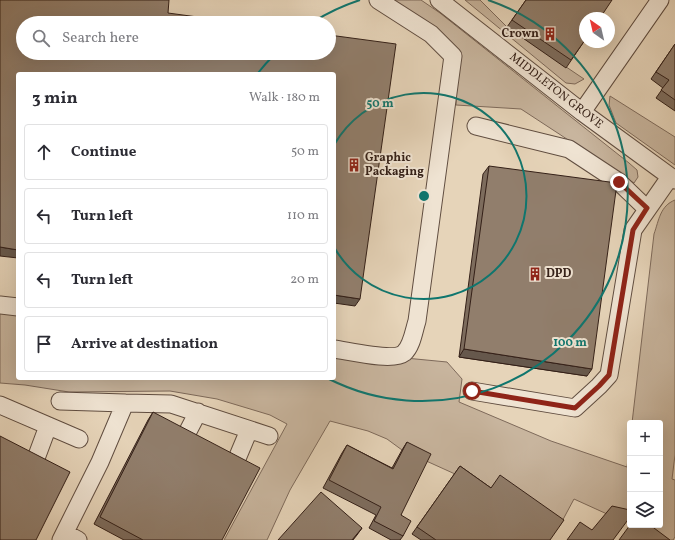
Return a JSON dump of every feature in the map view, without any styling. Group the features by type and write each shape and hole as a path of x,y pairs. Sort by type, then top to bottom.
{"street":[{"path":"336,349 395,357 405,352 410,343 417,321 453,56 431,34 378,0"},
{"name":"MIDDLETON GROVE","path":"439,0 582,112 672,178"},
{"path":"582,112 660,0"},
{"path":"476,126 569,149 619,182 647,208"},
{"path":"472,391 575,408 599,386 609,375 633,230 647,208 672,178"},
{"path":"0,305 16,307"},
{"path":"60,401 171,404 269,436"},
{"path":"68,538 125,403"},
{"path":"0,405 78,439"},
{"path":"186,435 198,412"},
{"path":"35,461 48,426"},
{"path":"236,461 250,430"}],"shaded area":[{"path":"388,0 421,0 440,13 637,170 638,177 634,183 521,109 456,105 458,49"},
{"path":"465,0 480,0 507,27 584,79 575,84 566,83"},
{"path":"610,96 675,137 675,165 616,123 609,105"},
{"path":"675,200 675,455 672,479 675,480 675,537 673,540 655,540 639,528 663,528 663,420 632,420 654,234 663,210"},
{"path":"0,305 16,307 16,380 336,380 336,349 447,362 462,379 459,402 551,441 627,467 627,519 607,514 574,499 559,527 495,483 486,495 455,474 402,450 387,439 368,431 330,421 290,490 267,540 224,540 287,424 270,415 217,399 170,391 69,392 25,385 0,383"}],"building":[{"name":"Graphic Packaging","path":"0,0 169,0 168,13 190,16 16,16 16,60 336,60 336,36 396,44 360,299 336,295 336,72 16,72 16,250 0,247"},
{"name":"Crown","path":"526,0 612,0 604,12 579,12 579,48 571,60 512,20"},
{"path":"675,44 675,100 661,90 669,80 656,72"},
{"name":"DPD","path":"489,166 617,183 592,369 464,349"},
{"path":"153,412 260,468 222,540 143,540 100,517"},
{"path":"0,436 70,472 36,540 0,540"},
{"path":"407,442 431,454 401,515 411,521 403,536 374,521 381,507 329,480 347,445 393,469"},
{"path":"460,466 491,488 500,475 564,520 550,540 436,540 417,527"},
{"path":"321,492 362,528 352,540 278,540"},
{"path":"612,506 627,509 627,521 613,540 567,540 580,522 592,530"},
{"path":"628,528 654,528 670,540 619,540"}],"place":[{"name":"Crown","path":"550,34"},
{"name":"Graphic Packaging","path":"354,165"},
{"name":"DPD","path":"535,274"}],"route":[{"path":"472,391 575,408 609,375 633,230 647,208 619,182"}]}
